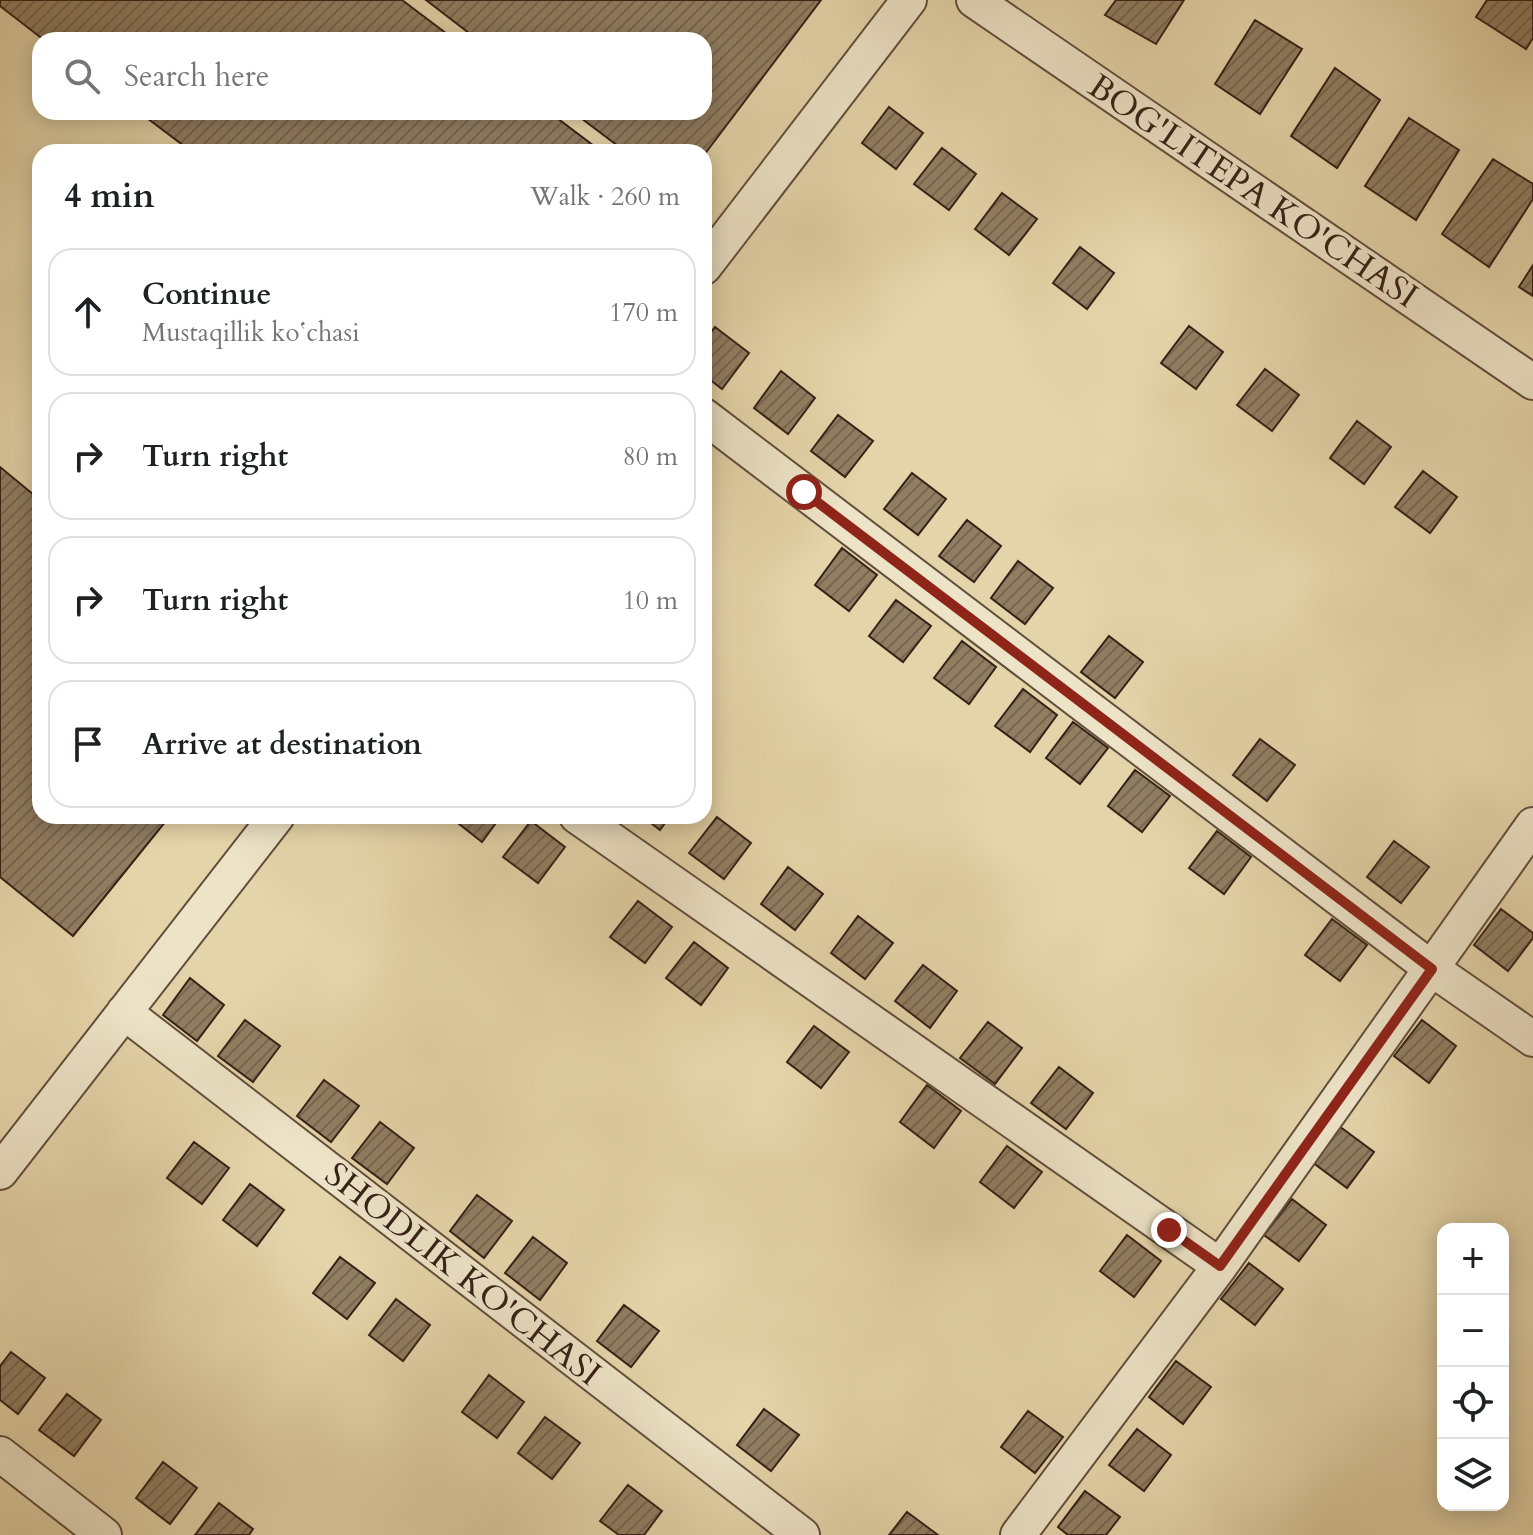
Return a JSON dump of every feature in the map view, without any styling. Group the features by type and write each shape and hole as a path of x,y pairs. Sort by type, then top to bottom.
{"street":[{"path":"712,257 909,0"},
{"name":"BOG'LITEPA KO'CHASI","path":"974,0 1533,382"},
{"path":"712,422 1432,969 1533,1039"},
{"path":"0,1172 271,824"},
{"path":"588,824 1220,1266"},
{"path":"1018,1535 1220,1266 1533,825"},
{"name":"SHODLIK KO'CHASI","path":"124,1012 802,1535"},
{"path":"0,1454 104,1535"}],"building":[{"path":"0,0 402,0 444,32 34,32 0,6"},
{"path":"426,0 821,0 712,144 615,144 584,120 712,120 712,32 468,32"},
{"path":"1116,0 1184,0 1156,44 1105,15"},
{"path":"1487,0 1533,0 1533,38 1526,49 1476,17"},
{"path":"1255,20 1302,49 1260,114 1215,84"},
{"path":"1335,68 1380,100 1337,168 1291,136"},
{"path":"889,107 923,133 896,169 862,143"},
{"path":"1409,118 1459,150 1416,220 1365,186"},
{"path":"150,120 560,120 591,144 181,144"},
{"path":"942,148 976,174 949,210 914,184"},
{"path":"1493,159 1533,184 1533,199 1489,267 1442,234"},
{"path":"1002,193 1037,219 1009,255 975,229"},
{"path":"1080,247 1114,273 1087,309 1053,283"},
{"path":"1533,265 1533,296 1519,287"},
{"path":"1189,326 1223,352 1196,389 1161,363"},
{"path":"715,327 749,353 722,389 712,381 712,331"},
{"path":"1265,369 1299,395 1272,431 1237,405"},
{"path":"781,371 815,398 788,434 754,408"},
{"path":"838,415 873,441 845,477 811,451"},
{"path":"1357,421 1391,447 1364,484 1330,458"},
{"path":"0,467 32,493 32,824 164,824 73,936 0,877"},
{"path":"1423,471 1457,497 1430,533 1395,507"},
{"path":"912,473 946,499 918,535 884,509"},
{"path":"967,520 1001,546 974,582 939,556"},
{"path":"842,548 877,575 849,611 815,585"},
{"path":"1018,561 1053,588 1025,624 991,598"},
{"path":"896,600 931,626 903,662 869,636"},
{"path":"1109,636 1143,662 1115,698 1081,672"},
{"path":"962,641 996,667 969,704 934,678"},
{"path":"1023,689 1057,715 1030,752 995,726"},
{"path":"1073,722 1108,748 1080,784 1046,758"},
{"path":"1260,739 1295,765 1267,801 1233,775"},
{"path":"1135,770 1170,796 1142,832 1108,806"},
{"path":"717,817 751,843 724,879 689,853"},
{"path":"459,824 495,824 482,842"},
{"path":"529,824 535,824 565,847 538,883 503,857"},
{"path":"1217,831 1251,857 1224,894 1189,868"},
{"path":"1394,841 1429,867 1401,903 1367,877"},
{"path":"788,867 823,894 795,930 761,904"},
{"path":"638,901 672,927 645,963 610,937"},
{"path":"1501,909 1533,933 1533,938 1508,971 1474,945"},
{"path":"858,916 893,943 865,979 831,953"},
{"path":"1332,919 1367,945 1340,981 1305,955"},
{"path":"694,942 728,968 701,1005 666,978"},
{"path":"923,965 957,991 930,1028 895,1001"},
{"path":"190,978 224,1005 197,1041 163,1015"},
{"path":"245,1020 280,1046 253,1082 218,1056"},
{"path":"1422,1020 1456,1046 1429,1083 1394,1056"},
{"path":"988,1022 1022,1048 995,1084 960,1058"},
{"path":"814,1026 849,1052 821,1088 787,1062"},
{"path":"1059,1067 1093,1093 1066,1129 1031,1103"},
{"path":"324,1080 359,1106 331,1142 297,1116"},
{"path":"927,1085 961,1111 934,1148 900,1122"},
{"path":"380,1122 414,1148 387,1184 352,1158"},
{"path":"1339,1126 1374,1152 1347,1188 1312,1162"},
{"path":"194,1142 229,1168 202,1204 167,1178"},
{"path":"1007,1146 1042,1172 1014,1208 980,1182"},
{"path":"250,1184 284,1210 257,1246 223,1220"},
{"path":"477,1195 512,1221 484,1258 450,1231"},
{"path":"1292,1199 1326,1225 1299,1261 1264,1235"},
{"path":"1127,1235 1161,1261 1134,1297 1100,1271"},
{"path":"533,1237 567,1263 540,1300 505,1273"},
{"path":"340,1257 375,1283 347,1319 313,1293"},
{"path":"1249,1263 1283,1289 1255,1325 1221,1299"},
{"path":"396,1299 430,1325 403,1361 369,1335"},
{"path":"624,1305 659,1331 631,1367 597,1341"},
{"path":"11,1352 45,1378 18,1414 0,1400 0,1366"},
{"path":"1176,1361 1211,1387 1183,1424 1149,1397"},
{"path":"489,1375 524,1402 497,1438 462,1412"},
{"path":"67,1394 101,1420 74,1456 39,1430"},
{"path":"764,1409 799,1435 771,1471 737,1445"},
{"path":"1028,1411 1063,1437 1035,1473 1001,1447"},
{"path":"545,1417 580,1443 552,1479 518,1453"},
{"path":"1137,1429 1171,1455 1144,1491 1109,1465"},
{"path":"163,1462 197,1488 170,1524 136,1498"},
{"path":"628,1485 662,1511 644,1535 619,1535 600,1521"},
{"path":"1085,1491 1120,1517 1106,1535 1068,1535 1058,1527"},
{"path":"219,1503 253,1529 249,1535 195,1535"},
{"path":"907,1512 938,1535 889,1535"}],"route":[{"path":"804,492 1432,969 1220,1266 1169,1230"}]}
